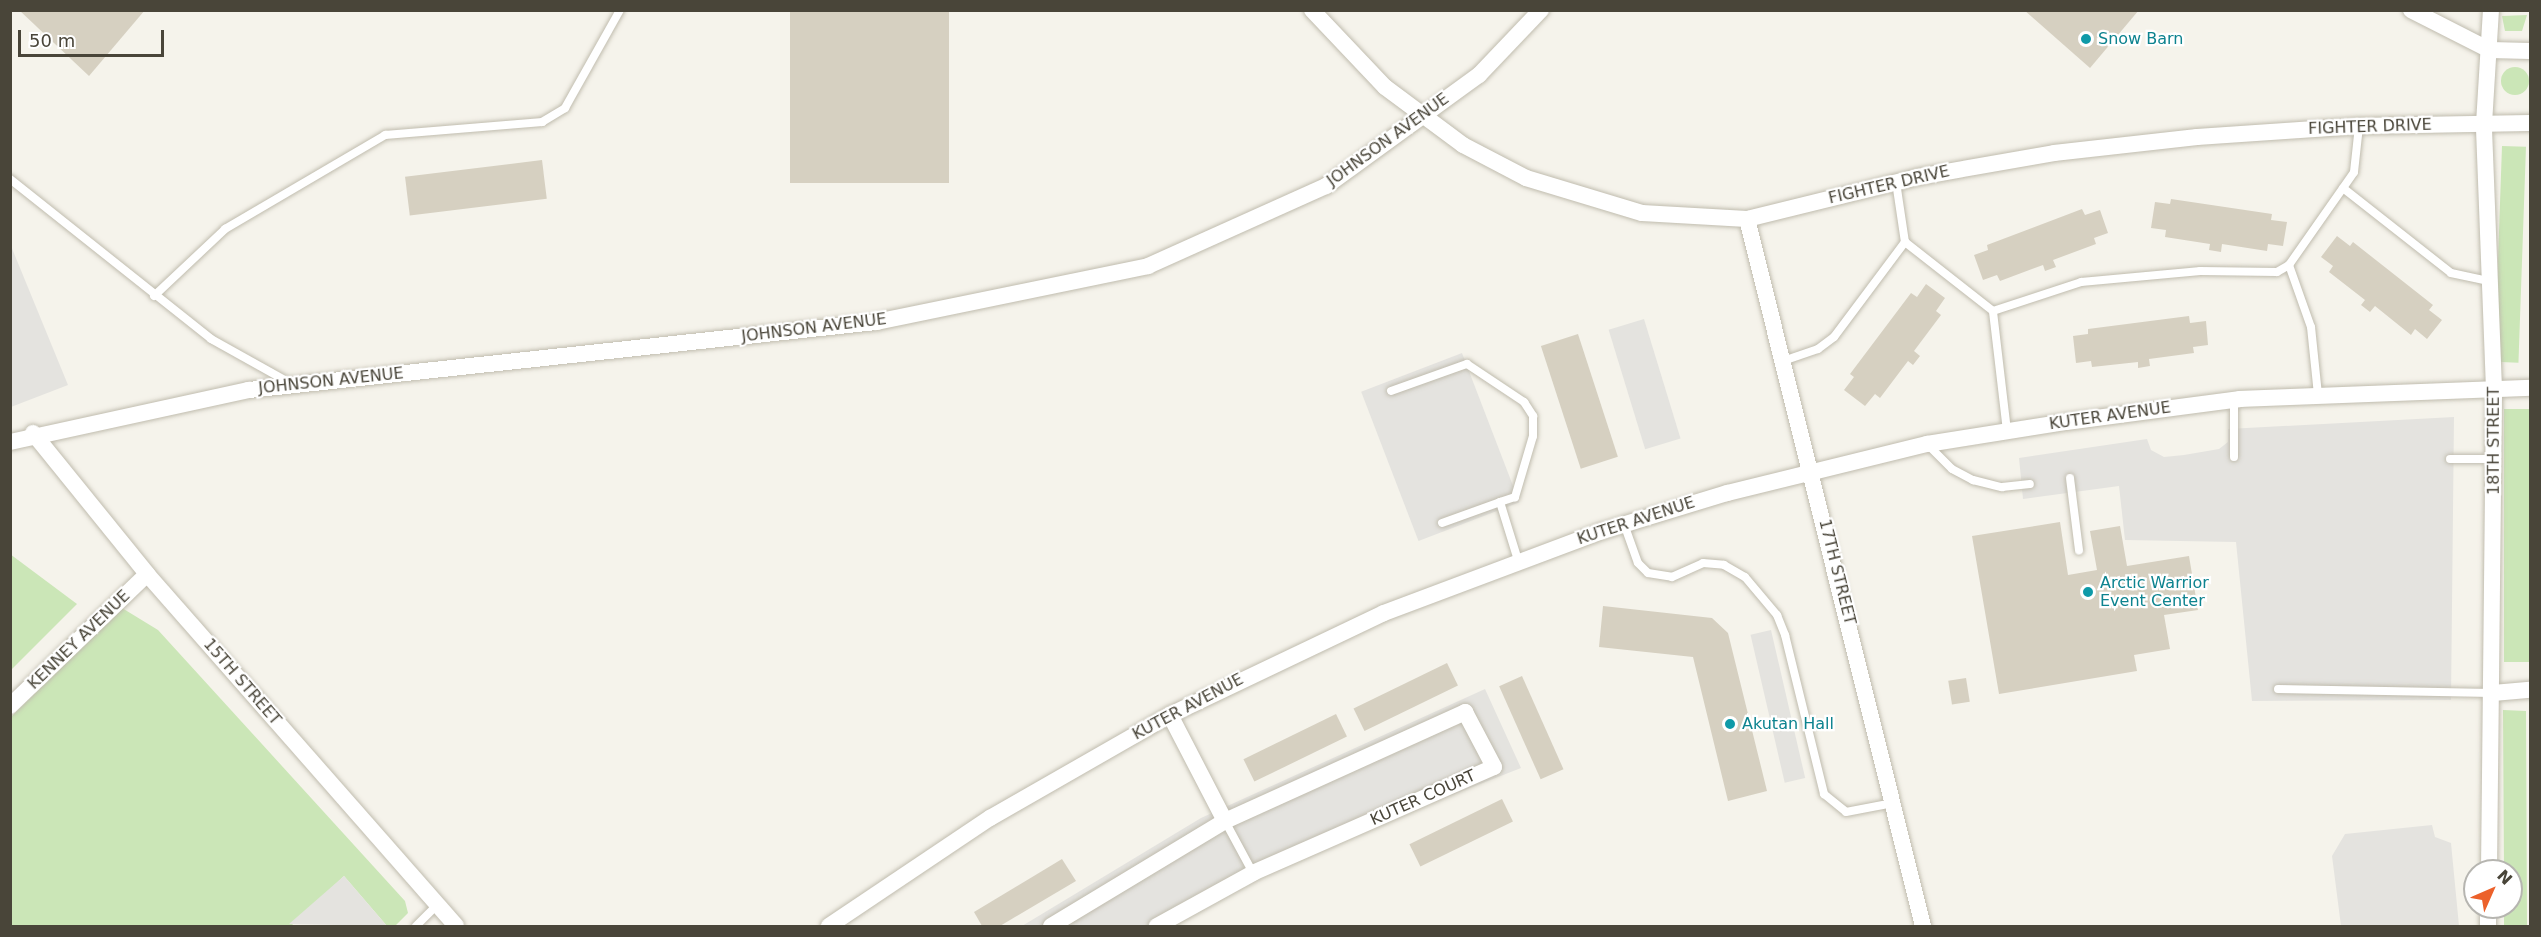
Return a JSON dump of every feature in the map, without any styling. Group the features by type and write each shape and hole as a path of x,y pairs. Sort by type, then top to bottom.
{"street":[{"name":"FIGHTER DRIVE","path":"1312,10 1384,87 1420,115 1526,178 1585,198 1642,213 1747,219 1896,182 2054,153 2359,126 2530,123"},
{"name":"JOHNSON AVENUE","path":"10,442 33,434 296,385 876,322 1148,266 1326,186 1420,115 1479,75 1541,10"},
{"path":"2411,10 2490,50 2530,51"},
{"name":"18TH STREET","path":"2489,859 2493,693 2494,389 2484,124 2491,10"},
{"name":"17TH STREET","path":"1747,219 1812,472 1923,927"},
{"name":"KUTER AVENUE","path":"829,927 990,818 1170,716 1354,627 1518,560 1624,524 1812,472 1927,444 2007,431 2234,400 2530,388"},
{"name":"15TH STREET","path":"33,434 147,574 456,927"},
{"name":"KENNEY AVENUE","path":"10,706 147,574"},
{"path":"2493,693 2530,690"},
{"name":"KUTER COURT","path":"1051,927 1225,820 1465,712 1494,767 1253,873 1157,927"},
{"path":"1170,716 1225,820"}],"lane":[{"path":"154,296 225,229 386,135 542,122 565,108 620,10"},
{"path":"1993,311 2081,282 2200,271 2277,272 2289,265 2343,188 2359,160 2359,126"},
{"path":"10,179 154,296 252,365 296,385"},
{"path":"1896,182 1905,242 1993,311 2007,431"},
{"path":"2343,188 2451,273 2490,281"},
{"path":"1783,361 1818,349 1834,337 1905,242"},
{"path":"2289,265 2311,327 2318,395"},
{"path":"1391,391 1467,364 1524,402 1533,416 1533,436 1515,497 1442,523"},
{"path":"2234,400 2234,457"},
{"path":"1927,444 1952,469 1973,480 2002,487 2030,484"},
{"path":"2450,459 2494,459"},
{"path":"2070,478 2079,550"},
{"path":"1500,502 1518,560"},
{"path":"1624,524 1638,563 1648,573 1672,577 1713,564 1751,583 1777,615 1785,635 1824,794 1846,812 1893,803"},
{"path":"2278,689 2493,693"},
{"path":"1225,820 1253,873"},
{"path":"416,927 437,905"}],"green space":[{"path":"2527,15 2522,31 2505,31 2502,16"},
{"path":"2515,67 2525,71 2529,81 2525,91 2515,95 2505,91 2501,81 2505,71"},
{"path":"2502,146 2526,147 2518,363 2494,362"},
{"path":"2504,409 2529,409 2529,662 2504,662"},
{"path":"10,554 77,604 11,670 10,670"},
{"path":"122,608 158,630 405,901 408,913 395,926 387,926 344,876 291,926 11,926 11,717"},
{"path":"2503,710 2526,711 2527,926 2504,926 2504,919 2523,919 2523,859 2504,859"}],"shaded area":[{"path":"11,246 68,385 10,407"},
{"path":"1644,319 1681,439 1645,449 1609,330"},
{"path":"1462,353 1519,502 1419,541 1361,392"},
{"path":"2454,417 2451,700 2252,701 2236,542 2125,540 2119,486 2023,499 2019,458 2147,439 2151,450 2164,457 2219,449 2228,442 2228,429"},
{"path":"1771,630 1805,778 1785,783 1751,635"},
{"path":"1485,689 1521,768 1253,873 1174,926 1022,926 1201,818"},
{"path":"2432,825 2435,837 2451,843 2459,926 2341,926 2332,856 2345,834"},
{"path":"344,876 387,926 289,924"}],"building":[{"path":"19,10 145,10 89,76"},
{"path":"790,10 949,10 949,183 790,183"},
{"name":"Snow Barn","path":"2024,10 2139,10 2090,68"},
{"path":"542,160 547,199 410,216 405,177"},
{"path":"2171,199 2272,214 2271,220 2287,222 2283,246 2268,244 2267,251 2222,244 2221,252 2209,250 2210,244 2165,237 2166,230 2151,228 2155,202 2170,204"},
{"path":"2082,209 2085,215 2100,210 2108,233 2094,238 2096,244 2053,260 2056,267 2045,271 2043,265 2000,281 1997,275 1983,280 1974,255 1988,250 1987,245"},
{"path":"2337,236 2350,246 2353,242 2433,305 2429,310 2442,320 2427,339 2415,329 2411,335 2375,306 2370,312 2361,305 2365,300 2329,272 2333,266 2321,257"},
{"path":"1926,284 1945,298 1936,311 1941,315 1914,351 1920,356 1913,365 1908,361 1880,398 1875,394 1865,406 1844,390 1854,377 1850,374 1911,293 1917,297"},
{"path":"2189,316 2190,323 2206,321 2208,345 2193,347 2194,353 2149,359 2150,366 2138,368 2138,362 2092,367 2091,361 2076,363 2073,336 2088,334 2088,329"},
{"path":"1578,334 1618,457 1581,469 1541,346"},
{"name":"Arctic Warrior Event Center","path":"2060,522 2068,575 2097,570 2090,531 2120,526 2127,566 2189,556 2198,610 2164,615 2170,649 2134,655 2137,671 1999,694 1972,536"},
{"name":"Akutan Hall","path":"1603,606 1712,618 1728,633 1767,791 1728,801 1693,657 1599,647"},
{"path":"1447,663 1458,685 1364,731 1354,709"},
{"path":"1522,676 1563,769 1541,779 1499,686"},
{"path":"1966,678 1970,702 1952,705 1948,681"},
{"path":"1336,714 1347,736 1254,782 1243,759"},
{"path":"1502,799 1513,821 1420,867 1409,844"},
{"path":"1062,859 1076,881 1000,926 982,926 974,912"}],"place":[{"name":"Snow Barn","path":"2086,39"},
{"name":"Arctic Warrior Event Center","path":"2088,592"},
{"name":"Akutan Hall","path":"1730,724"}]}
